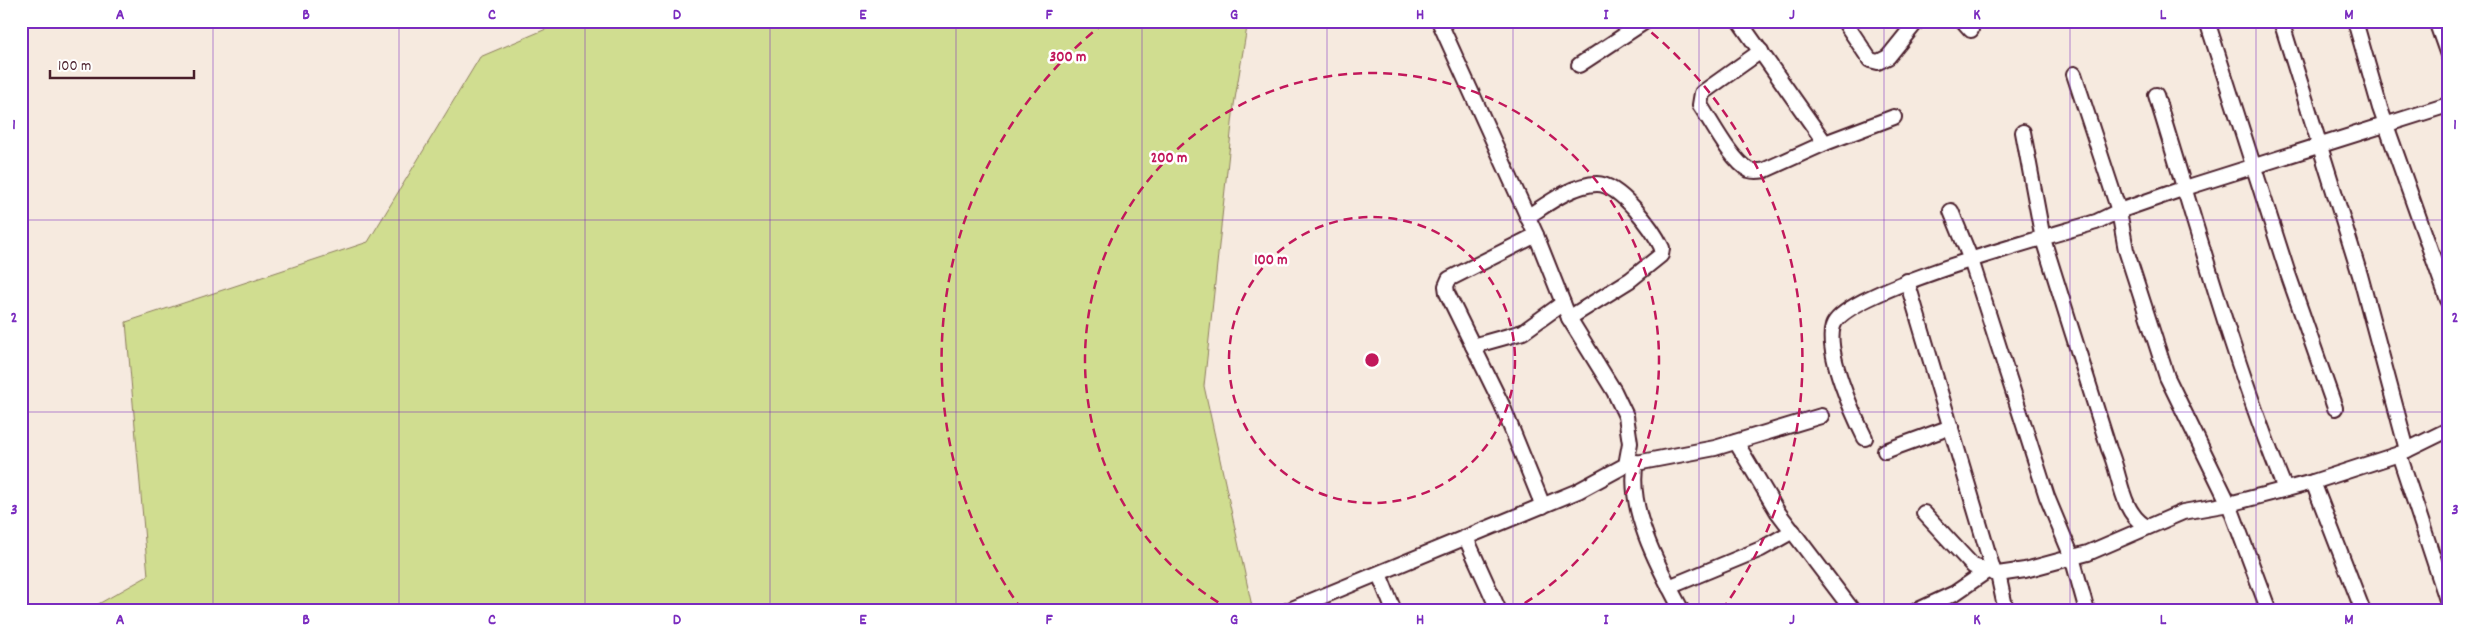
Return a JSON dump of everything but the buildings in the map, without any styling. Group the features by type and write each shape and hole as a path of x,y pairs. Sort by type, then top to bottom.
{"street":[{"path":"1439,21 1536,235 1562,303 1626,416 1634,492 1642,524 1669,587 1682,611"},
{"path":"1579,65 1646,21"},
{"path":"1739,21 1825,144"},
{"path":"1844,21 1870,60 1878,62 1888,57 1916,21"},
{"path":"2207,21 2253,166 2335,408"},
{"path":"2281,21 2360,275 2403,452 2448,603"},
{"path":"2355,21 2386,126 2448,300"},
{"path":"2436,21 2448,55"},
{"path":"1760,51 1702,93 1700,99 1700,105 1734,154 1742,164 1755,172 1765,170 1894,117"},
{"path":"2074,74 2119,211 2126,250 2168,377 2229,504 2268,611"},
{"path":"2156,95 2244,384 2285,489"},
{"path":"1865,438 1850,408 1843,386 1836,359 1833,326 1836,320 1867,299 1907,281 2096,222 2119,211 2185,188 2448,105"},
{"path":"2023,132 2043,239 2106,439 2117,466 2126,506 2135,520 2145,526"},
{"path":"1527,217 1554,200 1580,188 1597,184 1609,187 1625,200 1644,220 1662,248 1661,255 1630,280 1570,318"},
{"path":"1952,210 1971,260 2047,497 2072,557 2087,611"},
{"path":"1536,235 1449,279 1446,286 1447,293 1502,405 1543,506"},
{"path":"1907,281 1993,573 2006,611"},
{"path":"1473,346 1524,332 1562,303"},
{"path":"1287,611 1543,506 1595,483 1631,463 1736,442 1821,416"},
{"path":"1885,451 1951,427"},
{"path":"1916,611 1955,594 1993,573 2025,570 2088,553 2145,526 2183,512 2229,504 2313,482 2403,452 2448,430"},
{"path":"1736,442 1777,510 1853,611"},
{"path":"2313,482 2363,611"},
{"path":"1924,513 1966,560 1993,573"},
{"path":"1669,587 1768,545 1793,531"},
{"path":"1466,538 1499,611"},
{"path":"1379,574 1394,611"}],"green space":[{"path":"565,21 1248,21 1234,105 1204,386 1253,611 86,611 148,576 126,322 368,242 480,57"}]}
